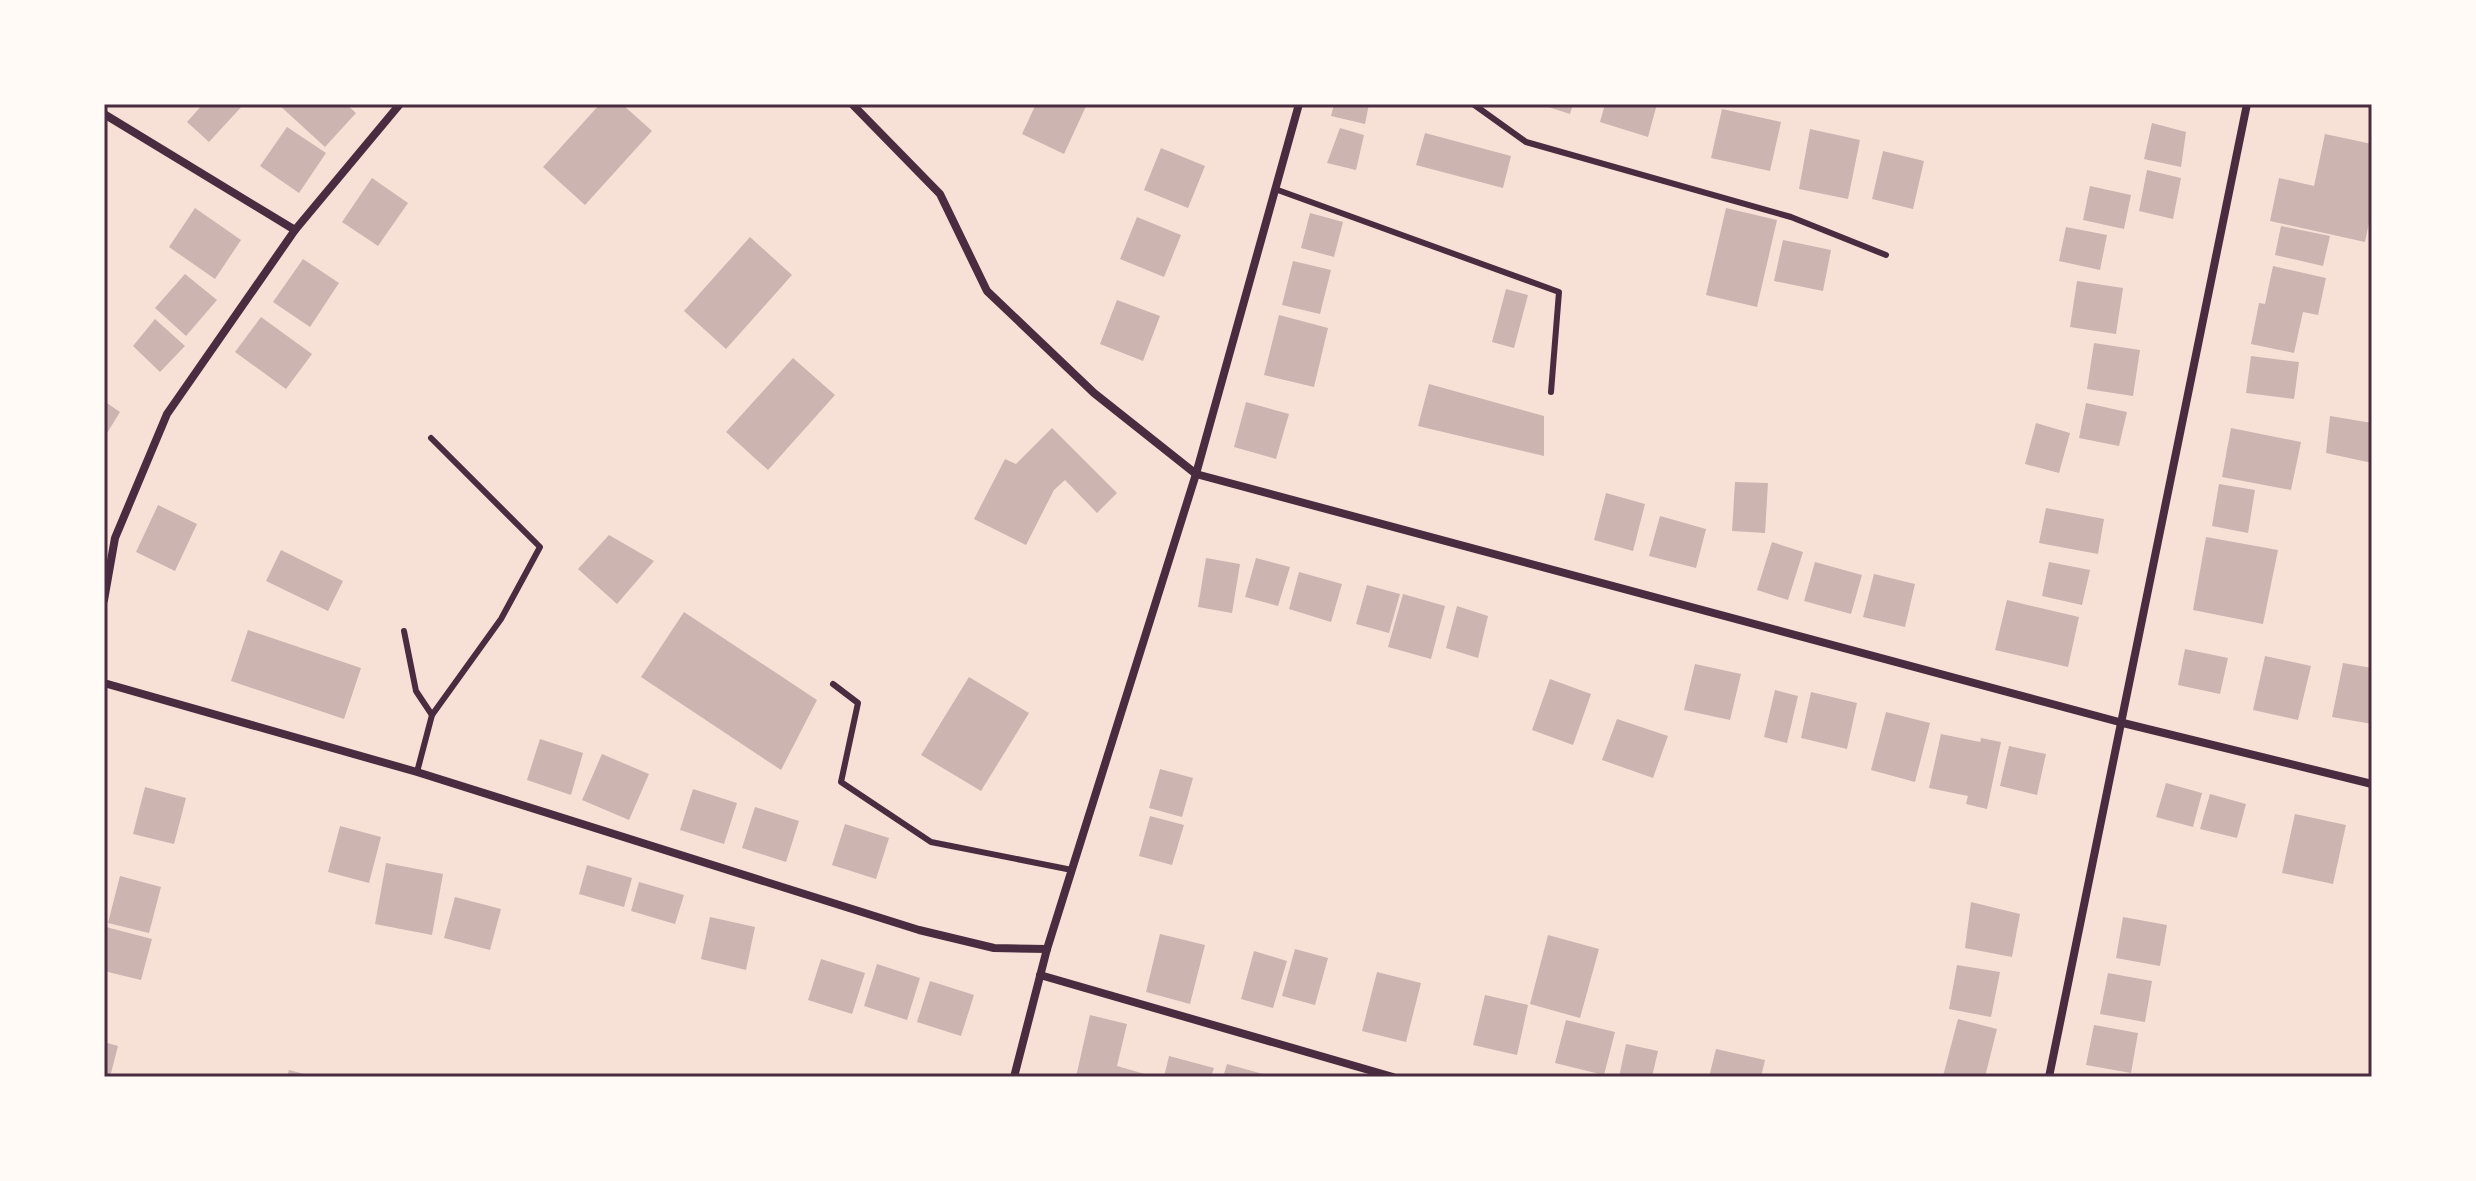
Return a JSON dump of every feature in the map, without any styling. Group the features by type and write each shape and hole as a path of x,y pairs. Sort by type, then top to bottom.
{"street":[{"path":"104,600 115,538 167,414 295,230 400,104"},
{"path":"852,104 940,194 987,291 1094,393 1196,474 2123,723 2372,784"},
{"path":"1014,1077 1047,949 1196,474 1299,104"},
{"path":"2049,1077 2247,104"},
{"path":"104,114 295,230"},
{"path":"104,683 417,772 919,930 994,948 1047,949"},
{"path":"1040,975 1393,1077"}],"lane":[{"path":"1473,104 1526,142 1791,217 1886,255"},
{"path":"1275,189 1559,292 1551,392"},
{"path":"417,772 432,715 501,619 540,547 431,438"},
{"path":"404,631 416,691 432,715"},
{"path":"833,684 858,703 841,782 931,842 1072,870"}],"building":[{"path":"203,104 244,104 209,142 187,122"},
{"path":"278,104 346,104 356,113 325,147"},
{"path":"600,104 622,104 652,131 585,205 543,167"},
{"path":"1036,104 1087,104 1064,154 1022,134"},
{"path":"1334,104 1369,104 1365,124 1331,116"},
{"path":"1539,104 1573,104 1570,114"},
{"path":"1605,104 1657,104 1648,137 1600,122"},
{"path":"1722,109 1781,122 1770,171 1711,158"},
{"path":"2152,123 2186,132 2181,167 2144,159"},
{"path":"287,127 326,153 299,193 260,166"},
{"path":"1340,128 1364,135 1356,170 1327,163"},
{"path":"1810,129 1860,140 1848,199 1799,189"},
{"path":"1425,133 1511,156 1503,188 1416,165"},
{"path":"2325,134 2372,144 2372,208 2365,242 2270,221 2279,178 2314,186"},
{"path":"1161,148 1205,166 1188,208 1144,190"},
{"path":"1883,151 1924,161 1913,209 1872,199"},
{"path":"2147,170 2181,178 2173,219 2139,211"},
{"path":"372,178 408,203 378,246 342,222"},
{"path":"2090,186 2131,195 2124,229 2083,220"},
{"path":"195,208 241,240 215,279 169,247"},
{"path":"1726,208 1777,220 1757,307 1706,295"},
{"path":"1310,213 1343,222 1334,257 1301,248"},
{"path":"1137,217 1181,235 1164,277 1120,259"},
{"path":"2281,226 2330,236 2323,266 2275,255"},
{"path":"2066,227 2107,235 2100,270 2059,261"},
{"path":"750,237 792,275 726,349 684,311"},
{"path":"1783,240 1831,250 1823,291 1774,281"},
{"path":"303,259 339,283 310,327 273,302"},
{"path":"1293,261 1331,270 1320,314 1282,305"},
{"path":"2273,266 2326,278 2318,315 2303,312 2294,353 2251,344 2259,303 2265,304"},
{"path":"185,274 217,300 186,336 155,308"},
{"path":"2077,281 2123,288 2116,334 2070,327"},
{"path":"1506,289 1528,295 1514,348 1492,342"},
{"path":"1117,300 1160,316 1143,361 1100,344"},
{"path":"1279,315 1328,328 1314,387 1264,375"},
{"path":"261,317 312,354 286,389 235,352"},
{"path":"155,319 185,346 160,372 133,346"},
{"path":"2094,343 2140,350 2133,396 2087,389"},
{"path":"2251,356 2299,362 2294,399 2246,393"},
{"path":"793,358 835,395 768,470 726,432"},
{"path":"1429,384 1544,416 1544,456 1418,426"},
{"path":"104,401 120,412 104,438"},
{"path":"1246,402 1289,414 1276,459 1234,447"},
{"path":"2086,403 2127,412 2119,446 2079,438"},
{"path":"2330,416 2372,423 2372,463 2326,453"},
{"path":"2036,423 2070,433 2059,473 2025,464"},
{"path":"1052,428 1117,493 1097,513 1065,480 1054,490 1026,545 974,519 1005,459 1016,464"},
{"path":"2231,428 2301,442 2291,490 2222,477"},
{"path":"1735,482 1768,483 1765,533 1732,531"},
{"path":"2219,484 2255,490 2248,533 2212,526"},
{"path":"1606,493 1645,504 1633,551 1594,540"},
{"path":"158,505 197,524 175,571 136,552"},
{"path":"2046,508 2104,519 2098,554 2039,543"},
{"path":"1660,516 1706,529 1696,568 1649,556"},
{"path":"609,535 654,561 617,604 578,569"},
{"path":"2206,537 2278,550 2263,624 2193,610"},
{"path":"1772,542 1803,552 1788,600 1757,590"},
{"path":"281,550 343,581 328,611 266,581"},
{"path":"1206,558 1240,564 1232,613 1198,607"},
{"path":"1256,558 1290,567 1278,606 1245,597"},
{"path":"1815,562 1862,575 1851,614 1804,601"},
{"path":"2049,562 2090,570 2082,605 2042,596"},
{"path":"1299,572 1342,584 1331,622 1289,609"},
{"path":"1874,574 1915,584 1905,627 1863,617"},
{"path":"1367,585 1400,594 1389,633 1356,624"},
{"path":"1403,594 1445,606 1431,659 1388,647"},
{"path":"2007,600 2079,617 2068,667 1995,650"},
{"path":"1457,606 1488,616 1478,658 1446,648"},
{"path":"684,612 817,700 781,770 641,677"},
{"path":"248,630 361,668 344,719 231,681"},
{"path":"2185,649 2228,658 2220,694 2178,685"},
{"path":"2265,656 2311,666 2298,720 2253,710"},
{"path":"2343,663 2372,668 2372,724 2332,717"},
{"path":"1695,664 1741,674 1730,720 1684,710"},
{"path":"969,677 1029,713 981,791 921,755"},
{"path":"1550,679 1591,694 1573,745 1532,730"},
{"path":"1775,690 1798,696 1787,743 1764,737"},
{"path":"1811,692 1857,703 1847,749 1801,738"},
{"path":"1886,712 1930,723 1915,782 1871,770"},
{"path":"1617,719 1668,736 1653,778 1602,760"},
{"path":"1941,734 1980,742 1981,738 2001,742 1987,809 1966,804 1968,796 1929,788"},
{"path":"540,739 583,753 571,795 527,780"},
{"path":"2009,746 2046,754 2037,795 2000,786"},
{"path":"602,754 649,774 629,820 582,800"},
{"path":"1160,769 1193,778 1182,817 1149,808"},
{"path":"2166,783 2202,793 2193,827 2156,817"},
{"path":"145,787 186,798 174,844 133,834"},
{"path":"693,789 737,803 724,844 680,830"},
{"path":"2210,794 2246,804 2237,838 2200,829"},
{"path":"755,807 799,821 786,862 742,848"},
{"path":"2295,814 2346,825 2333,884 2282,873"},
{"path":"1150,816 1184,825 1172,865 1139,856"},
{"path":"845,824 889,838 876,879 832,865"},
{"path":"340,826 381,837 369,883 328,872"},
{"path":"386,863 443,874 432,935 375,924"},
{"path":"587,865 632,878 624,907 579,894"},
{"path":"120,876 161,887 149,933 108,923"},
{"path":"639,882 684,895 675,924 631,911"},
{"path":"455,897 501,909 490,950 444,938"},
{"path":"1971,902 2020,914 2012,957 1965,948"},
{"path":"710,917 755,927 746,970 701,959"},
{"path":"2123,917 2167,925 2160,966 2116,958"},
{"path":"106,927 152,939 141,980 104,971"},
{"path":"1160,934 1205,945 1190,1004 1146,992"},
{"path":"1548,935 1599,949 1580,1018 1530,1004"},
{"path":"1295,949 1328,958 1315,1005 1282,996"},
{"path":"1254,951 1287,961 1273,1008 1241,999"},
{"path":"821,959 865,973 852,1014 808,1000"},
{"path":"877,964 920,978 907,1020 864,1006"},
{"path":"1957,965 2000,972 1991,1017 1949,1009"},
{"path":"1377,972 1421,983 1406,1042 1362,1031"},
{"path":"2108,973 2152,981 2145,1022 2100,1014"},
{"path":"930,981 974,995 961,1036 917,1022"},
{"path":"1485,995 1528,1005 1517,1055 1473,1045"},
{"path":"1090,1015 1127,1024 1117,1066 1155,1077 1076,1077"},
{"path":"1958,1019 1997,1029 1985,1077 1943,1076"},
{"path":"1566,1020 1615,1032 1604,1075 1555,1063"},
{"path":"2094,1025 2138,1033 2131,1073 2086,1065"},
{"path":"104,1042 118,1046 110,1077 104,1077"},
{"path":"1626,1044 1658,1051 1652,1077 1619,1077"},
{"path":"1716,1049 1765,1060 1761,1077 1709,1077"},
{"path":"1169,1056 1214,1068 1211,1077 1164,1077"},
{"path":"1227,1064 1270,1076 1270,1077 1223,1077"},
{"path":"289,1070 312,1076 312,1077 287,1077"}]}
